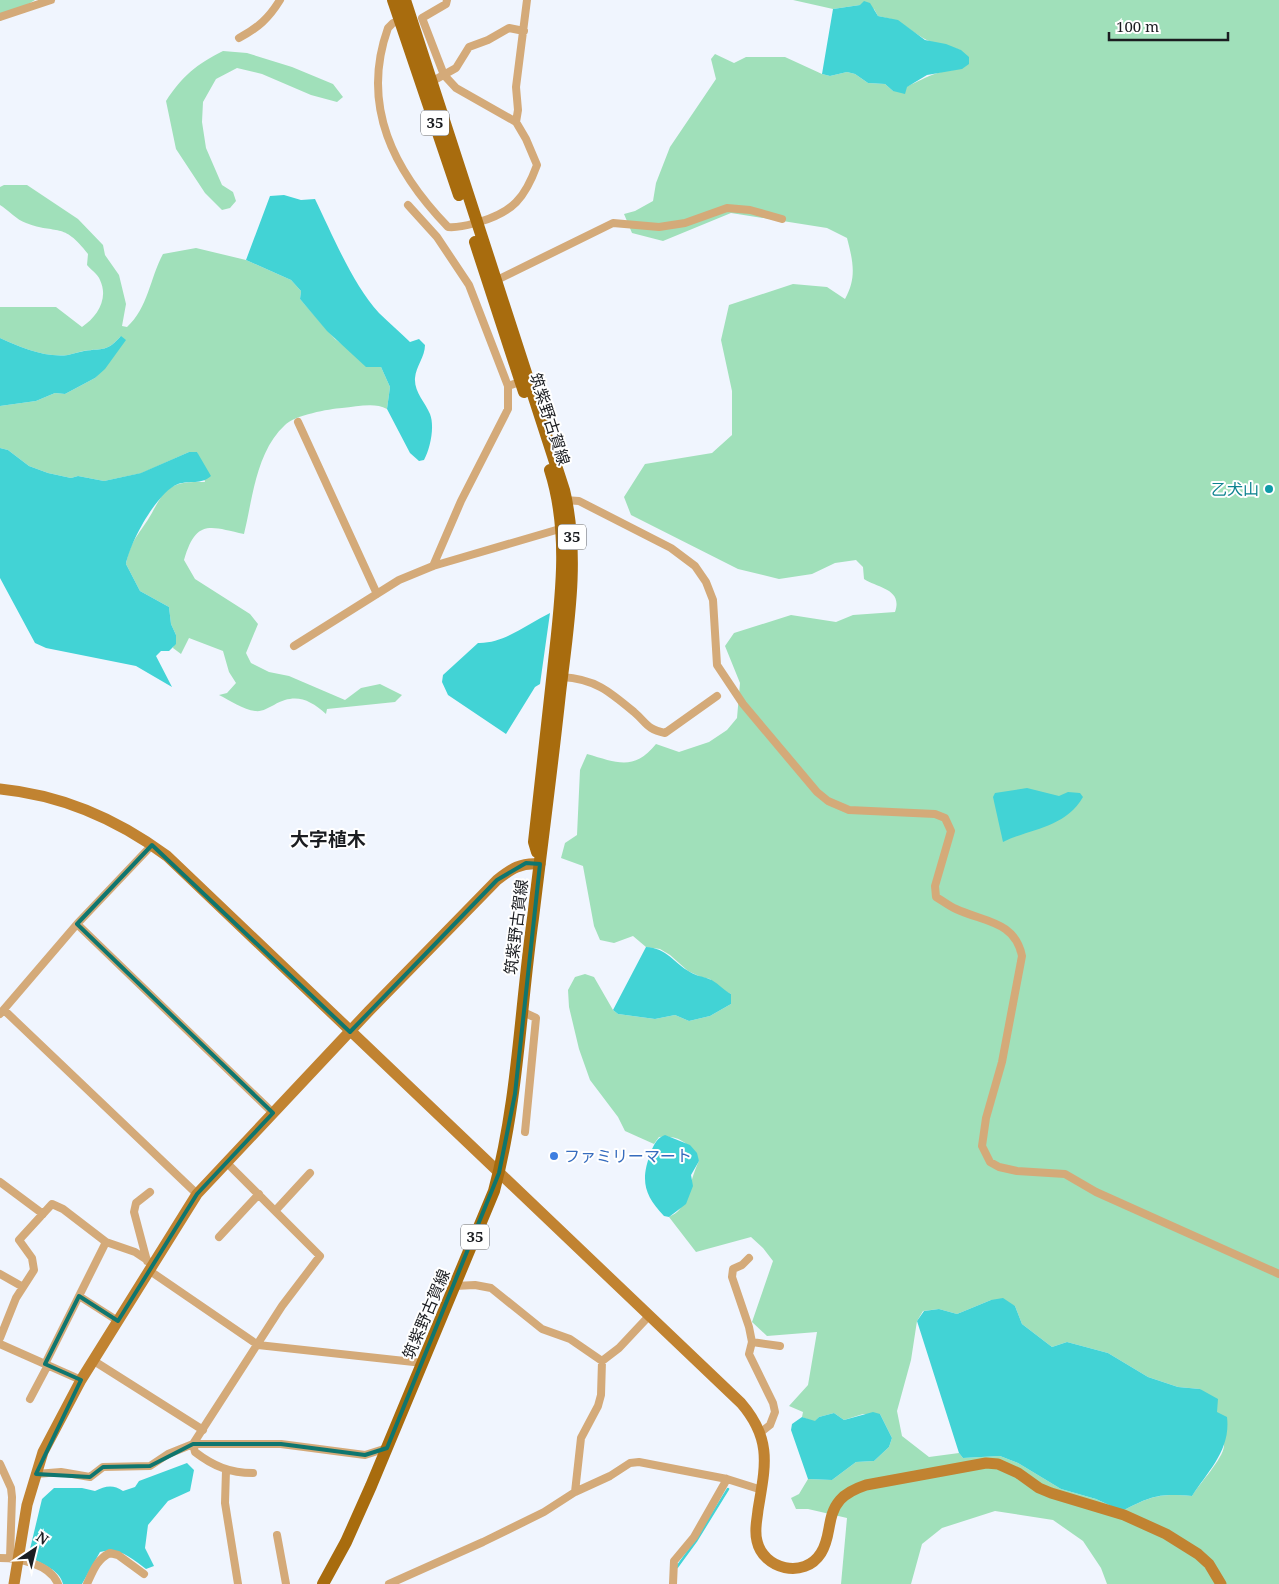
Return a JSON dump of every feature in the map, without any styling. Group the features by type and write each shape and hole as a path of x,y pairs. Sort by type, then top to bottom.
{"main road":[{"name":"筑紫野古賀線","path":"393,0 405,19 432,82 473,224 497,280 525,381"},
{"name":"筑紫野古賀線","path":"322,1584 346,1542 387,1448 494,1191 499,1173 515,1094 570,608 566,526 562,500 525,381 405,19 405,0"},
{"name":"筑紫野古賀線","path":"540,864 534,842 561,596 566,526"}],"street":[{"path":"0,17 51,0"},
{"path":"239,38 257,29 267,20 280,0"},
{"path":"405,19 388,28 378,70 381,118 389,145 401,168 448,227 461,228 497,217 517,202 529,186 537,165 526,139 516,122 456,88 444,75 422,18 446,4 447,0"},
{"path":"516,122 518,110 516,87 527,0"},
{"path":"432,82 456,68 469,47 488,40 509,28 524,31"},
{"path":"408,205 437,237 469,285 508,386 508,408 461,501 433,566"},
{"path":"497,280 613,223 659,228 685,223 728,208 750,210 782,219"},
{"path":"508,386 525,381"},
{"path":"298,422 377,594"},
{"path":"562,500 579,502 671,548 695,566 706,582 713,600 717,665 743,704 795,768 828,801 849,810 935,814 944,818 951,831 935,886 936,897 956,909 999,925 1019,942 1022,956 1002,1062 986,1118 982,1146 990,1162 999,1167 1017,1171 1069,1175 1096,1192 1279,1274"},
{"path":"294,646 399,580 433,566 566,526"},
{"path":"562,677 582,678 592,682 636,713 652,730 665,733 717,696"},
{"path":"0,789 49,797 91,810 152,845 212,897 350,1032 741,1404 755,1419 760,1433 765,1470 755,1534 758,1548 769,1561 782,1568 796,1569 816,1560 827,1539 827,1525 836,1506 840,1500 856,1489 866,1485 986,1463 998,1464 1018,1472 1039,1488 1051,1494 1124,1515 1166,1534 1198,1554 1209,1564 1221,1584"},
{"path":"152,845 77,924 2,1012 197,1194"},
{"path":"14,1559 27,1505 47,1444 81,1380 150,1265 197,1194 497,880 512,868 526,863 540,864"},
{"path":"77,924 273,1113"},
{"path":"523,1012 536,1018 525,1132"},
{"path":"226,1162 320,1256 282,1306 193,1444 195,1452 226,1470 238,1473 253,1473"},
{"path":"275,1211 310,1173"},
{"path":"0,1182 42,1214"},
{"path":"150,1192 136,1203 134,1212 150,1265"},
{"path":"219,1237 259,1194"},
{"path":"0,1338 16,1298 30,1278 34,1263 19,1240 52,1204 63,1209 106,1242 135,1252 258,1345 423,1363"},
{"path":"30,1399 106,1242"},
{"path":"748,1258 742,1265 733,1270 732,1277 749,1327 752,1342 749,1354 773,1403 775,1412 770,1425 760,1433"},
{"path":"0,1274 23,1286"},
{"path":"455,1286 475,1285 491,1288 542,1329 570,1339 602,1361"},
{"path":"79,1296 118,1321"},
{"path":"602,1361 613,1354 650,1316"},
{"path":"752,1342 780,1346"},
{"path":"0,1344 81,1380"},
{"path":"94,1361 203,1430"},
{"path":"575,1492 581,1438 598,1406 601,1395 602,1361"},
{"path":"36,1474 61,1472 90,1477 103,1467 150,1466 168,1454 193,1444 280,1444 365,1455 387,1448"},
{"path":"388,1584 536,1516 575,1492 610,1476 630,1463 639,1462 727,1479 762,1490"},
{"path":"0,1464 11,1488 12,1496 14,1584"},
{"path":"226,1470 225,1503 238,1584"},
{"path":"672,1584 674,1561 697,1532 727,1479"},
{"path":"277,1535 286,1584"},
{"path":"87,1584 102,1556 110,1552 118,1555 144,1574"},
{"path":"0,1558 14,1559 54,1576 58,1584"}],"highlighted area":[{"path":"152,845 350,1032 497,880 526,863 540,864 515,1094 499,1173 387,1448 365,1455 281,1444 193,1444 150,1466 103,1467 90,1477 36,1474 81,1380 45,1364 79,1296 118,1321 197,1194 273,1113 77,924"}],"green space":[{"path":"0,0 35,0 0,21"},
{"path":"793,0 1279,0 1279,1584 1107,1584 1101,1568 1083,1541 1053,1520 995,1511 942,1528 922,1544 911,1584 841,1584 847,1518 808,1509 796,1509 791,1498 799,1494 808,1479 832,1480 856,1462 874,1461 889,1447 892,1438 880,1414 863,1414 844,1420 834,1413 819,1417 815,1422 802,1417 803,1412 789,1406 808,1385 817,1332 767,1336 752,1322 773,1261 751,1237 696,1252 669,1217 682,1206 699,1161 691,1149 678,1139 659,1137 654,1144 625,1131 618,1117 590,1080 579,1049 569,1007 568,990 575,977 585,974 594,977 613,1010 618,1014 655,1019 675,1015 689,1021 710,1016 731,1004 731,994 719,988 710,979 688,971 660,949 646,947 633,936 614,943 600,940 594,926 583,866 561,858 565,843 577,835 580,770 587,754 617,762 633,761 648,753 656,744 679,752 709,742 727,730 737,718 740,683 725,646 734,633 791,615 836,622 853,615 895,612 897,604 896,598 888,590 864,579 863,567 856,560 835,563 812,574 779,579 738,569 631,515 624,497 645,464 712,453 732,435 732,391 721,340 729,305 793,284 827,287 845,299 851,284 853,269 847,238 827,228 731,213 663,241 632,233 624,214 635,211 653,201 656,183 670,147 716,79 711,59 715,54 734,63 746,57 785,57 822,74 830,76 847,72 855,74 868,83 885,84 893,91 936,73 953,70 960,50 926,40 898,22 878,16 874,9 860,5 833,9","holes":["991,1300 1015,1306 1022,1324 1052,1347 1067,1342 1108,1353 1148,1377 1178,1387 1200,1389 1220,1423 1224,1446 1220,1458 1192,1496 1163,1495 1122,1511 1096,1499 1061,1489 1018,1463 1000,1456 963,1458 959,1453 929,1457 902,1436 897,1411 911,1360 917,1321 923,1311 939,1309 957,1314"]},
{"path":"223,51 247,53 292,67 333,84 343,97 337,102 311,95 262,74 237,68 216,79 203,102 202,122 206,148 222,185 233,192 236,201 230,208 222,210 205,193 176,149 166,101 178,84 191,72 205,61"},
{"path":"4,185 27,185 78,219 103,245 105,255 119,275 126,304 122,326 127,327 140,311 163,254 196,248 246,260 291,280 301,291 300,299 335,339 381,367 390,387 387,409 371,405 359,406 312,413 290,421 275,436 262,462 253,490 244,534 222,529 205,529 194,538 184,560 195,579 250,614 258,624 246,653 251,663 269,672 289,676 345,700 361,688 380,684 402,695 395,702 327,709 326,714 308,701 289,699 263,710 251,710 241,707 219,695 227,693 236,683 229,672 223,651 189,638 181,654 173,648 176,635 171,624 169,607 140,591 126,564 134,541 165,492 178,484 205,482 197,452 189,452 142,473 104,481 78,476 71,478 48,473 29,466 8,450 0,448 0,406 36,401 55,393 65,394 95,378 110,361 121,336 108,347 60,356 33,351 0,338 0,307 56,307 82,327 97,313 103,294 99,278 87,265 88,254 72,237 66,233 23,222 0,205 0,187"}],"water":[{"path":"864,1 870,3 878,16 898,20 925,40 946,44 961,50 969,57 969,64 962,69 927,75 907,87 905,94 893,91 885,84 868,83 855,74 847,72 830,76 822,74 833,9 860,5"},
{"path":"284,195 301,200 315,199 344,259 369,301 410,342 419,339 425,345 424,354 415,378 418,392 430,414 432,425 431,438 424,460 419,461 410,453 387,409 390,387 381,367 366,367 327,331 300,299 301,291 291,280 246,260 270,196"},
{"path":"121,336 126,340 105,369 95,378 65,394 55,393 36,401 0,406 0,338 33,351 60,356 108,347"},
{"path":"0,448 8,450 29,466 48,473 71,478 78,476 104,481 141,473 189,452 197,452 211,476 199,481 178,484 162,497 153,507 139,531 126,564 140,591 169,607 171,624 176,635 176,644 169,651 161,651 156,656 172,687 136,666 46,648 35,643 0,578"},
{"path":"550,613 540,684 535,687 506,734 448,695 442,682 443,675 478,643 506,637"},
{"path":"1027,788 1059,796 1068,792 1080,793 1083,797 1076,807 1057,821 1003,842 993,797 995,793"},
{"path":"646,947 665,953 692,973 714,982 731,994 731,1004 710,1016 689,1021 675,1015 655,1019 618,1014 613,1010"},
{"path":"665,1135 690,1145 697,1153 699,1161 691,1175 693,1186 686,1204 669,1217 664,1216 652,1201 648,1194 645,1179 653,1146"},
{"path":"1003,1298 1015,1306 1022,1324 1052,1347 1067,1342 1108,1353 1148,1377 1178,1387 1200,1389 1218,1399 1217,1412 1227,1417 1225,1440 1217,1460 1192,1496 1163,1495 1122,1511 1096,1499 1061,1489 1018,1463 1000,1456 963,1458 959,1453 917,1321 924,1311 939,1309 957,1314 991,1300"},
{"path":"873,1412 880,1414 892,1438 889,1447 874,1461 856,1462 832,1480 808,1479 791,1430 792,1424 802,1417 815,1421 819,1417 834,1413 844,1420"},
{"path":"187,1463 194,1470 190,1491 168,1501 148,1525 145,1548 154,1566 146,1569 130,1557 119,1552 100,1552 82,1584 63,1584 55,1571 32,1558 30,1549 42,1499 54,1488 82,1488 95,1491 112,1487 123,1491 135,1487 139,1481"}],"waterway":[{"path":"677,1567 696,1541 728,1489"}],"place":[{"name":"乙犬山","path":"1269,489"},
{"name":"ファミリーマート","path":"554,1156"}],"district":[{"name":"大字植木","path":"328,839"}]}
